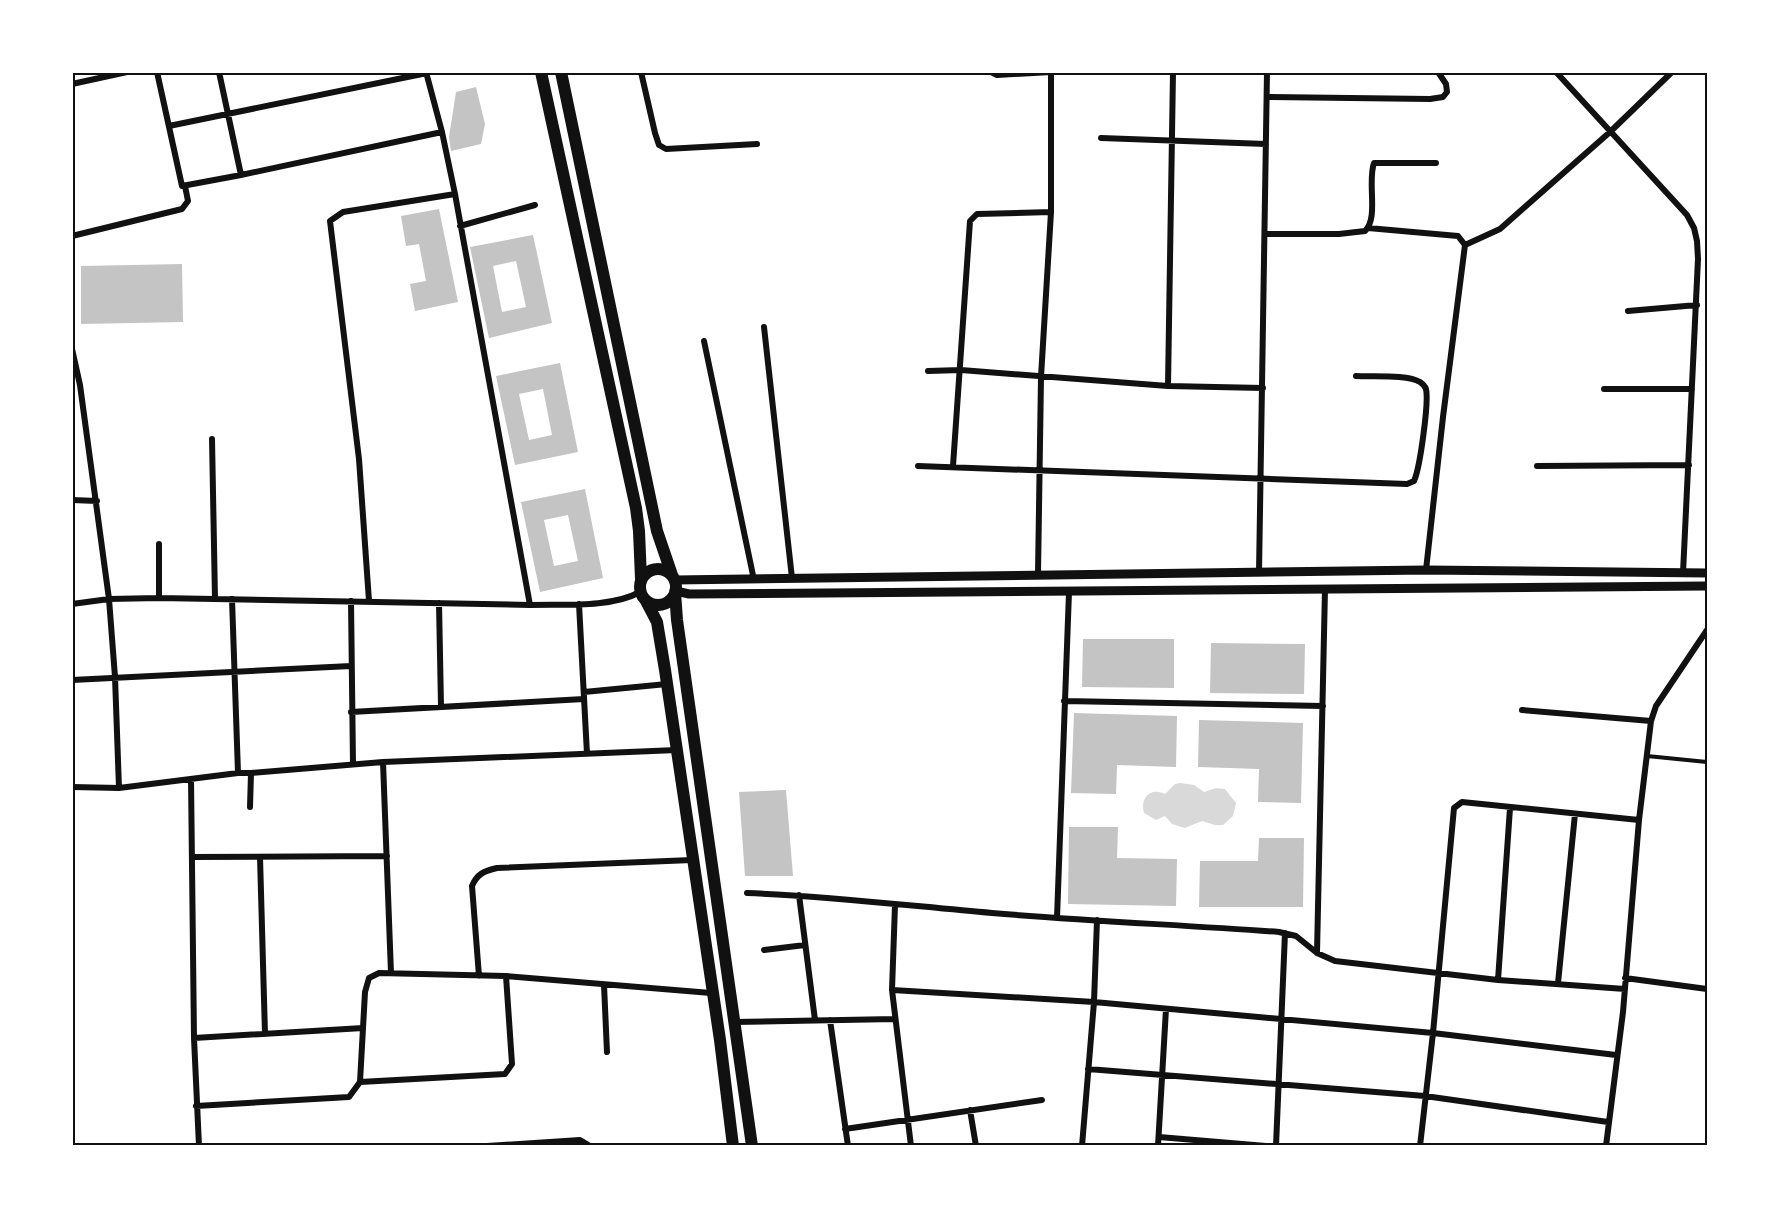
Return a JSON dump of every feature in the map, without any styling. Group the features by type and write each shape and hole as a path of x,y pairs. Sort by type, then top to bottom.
{"main road":[{"path":"541,72 636,508 642,591 657,622 711,993 720,1040 733,1146"},
{"path":"561,72 657,531 674,585 677,620 752,1146"},
{"path":"655,568 662,568 674,585 672,598 663,604 651,604 642,591 644,574 655,568"}],"street":[{"path":"72,84 127,72"},
{"path":"158,72 182,186 442,132"},
{"path":"219,72 241,175"},
{"path":"169,126 227,112 427,72 455,194 530,605"},
{"path":"641,72 659,145 666,149 757,144"},
{"path":"991,72 997,75 1051,72 1051,212 1041,377 1038,574"},
{"path":"1168,386 1173,72"},
{"path":"1259,573 1267,72"},
{"path":"1267,97 1430,99 1443,97 1447,92 1446,84 1438,72"},
{"path":"1556,72 1687,215 1694,228 1697,241 1697,305 1683,573"},
{"path":"1465,245 1500,229 1610,132 1672,72"},
{"path":"1101,138 1266,144"},
{"path":"1368,228 1372,210 1371,171 1374,163 1436,163"},
{"path":"72,236 182,209 188,201 185,186"},
{"path":"369,601 358,459 330,221 343,212 455,194"},
{"path":"460,226 535,205"},
{"path":"953,466 970,221 977,214 1051,212"},
{"path":"1266,234 1348,233 1365,231 1368,228 1445,233 1458,236 1465,245 1426,570"},
{"path":"1628,311 1697,305"},
{"path":"764,327 792,578"},
{"path":"704,341 754,580"},
{"path":"72,349 80,385 109,599 115,677 119,788"},
{"path":"928,371 961,370 1168,386 1263,388"},
{"path":"918,466 1407,484 1413,480 1418,467 1425,410 1425,388 1419,381 1412,378 1356,376"},
{"path":"72,387 80,385"},
{"path":"1604,389 1692,389"},
{"path":"212,439 215,599"},
{"path":"1537,466 1689,465"},
{"path":"72,500 97,501"},
{"path":"159,544 159,598"},
{"path":"674,585 792,578 1038,574 1426,570 1707,573"},
{"path":"674,585 689,594 1707,586"},
{"path":"1317,953 1325,589"},
{"path":"72,604 109,599 159,598 579,604 622,599 642,591"},
{"path":"1057,918 1069,592"},
{"path":"232,599 238,773"},
{"path":"351,601 353,764"},
{"path":"439,603 441,706"},
{"path":"579,604 587,754"},
{"path":"1605,1146 1625,989 1639,820 1651,721 1656,706 1707,630"},
{"path":"72,680 351,666"},
{"path":"351,712 584,695 667,684"},
{"path":"1064,701 1323,706"},
{"path":"1522,710 1651,721"},
{"path":"72,788 119,788 238,773 383,762 676,750"},
{"path":"383,762 391,973"},
{"path":"250,807 251,773"},
{"path":"191,779 194,1038 199,1146"},
{"path":"1419,1146 1433,1033 1454,808 1462,802 1639,820"},
{"path":"1498,980 1510,808"},
{"path":"1558,983 1575,814"},
{"path":"192,857 387,856"},
{"path":"260,857 265,1034"},
{"path":"478,976 472,886 477,876 497,868 692,860"},
{"path":"747,892 1057,918 1285,933 1296,936 1317,953 1335,961 1498,980 1625,989"},
{"path":"799,895 815,1020"},
{"path":"895,905 892,990 911,1146"},
{"path":"1082,1146 1094,1002 1097,920"},
{"path":"1276,1146 1285,933"},
{"path":"764,950 805,945"},
{"path":"196,1106 348,1097 360,1082 365,992 369,978 379,973 506,976 711,993"},
{"path":"360,1082 506,1074 512,1065 506,976"},
{"path":"1625,978 1707,989"},
{"path":"604,984 607,1052"},
{"path":"892,990 1094,1002 1433,1033 1616,1055"},
{"path":"1158,1146 1166,1009"},
{"path":"734,1022 895,1019"},
{"path":"830,1020 848,1146"},
{"path":"194,1038 363,1028"},
{"path":"1088,1069 1425,1096 1608,1122"},
{"path":"845,1129 1042,1100"},
{"path":"970,1110 976,1146"},
{"path":"1159,1137 1266,1146"},
{"path":"487,1146 580,1140 590,1146"}],"lane":[{"path":"1647,756 1707,762"}],"shaded area":[{"path":"1175,784 1194,785 1204,792 1216,788 1225,789 1236,803 1233,816 1223,825 1202,821 1185,828 1172,824 1165,816 1156,820 1144,813 1143,803 1147,795 1155,792 1165,794"}],"building":[{"path":"476,87 485,124 481,144 451,151 449,137 456,92"},
{"path":"439,209 458,302 415,311 410,284 426,281 419,244 406,246 401,216"},
{"path":"533,235 552,323 489,338 470,247","holes":["516,261 526,307 502,312 493,266"]},
{"path":"182,264 183,322 81,324 81,266"},
{"path":"560,363 578,452 515,465 496,376","holes":["543,389 552,435 529,440 519,394"]},
{"path":"585,489 603,578 540,592 521,502","holes":["568,515 578,561 554,566 544,520"]},
{"path":"1083,639 1174,639 1174,688 1082,687"},
{"path":"1211,643 1305,644 1304,694 1210,693"},
{"path":"1074,713 1177,716 1176,767 1117,765 1116,794 1071,793"},
{"path":"1199,720 1303,723 1301,803 1258,802 1259,769 1198,767"},
{"path":"786,790 793,876 745,876 739,792"},
{"path":"1069,827 1118,827 1117,858 1177,859 1176,906 1068,904"},
{"path":"1259,838 1304,838 1303,907 1199,907 1200,861 1258,861"}]}
